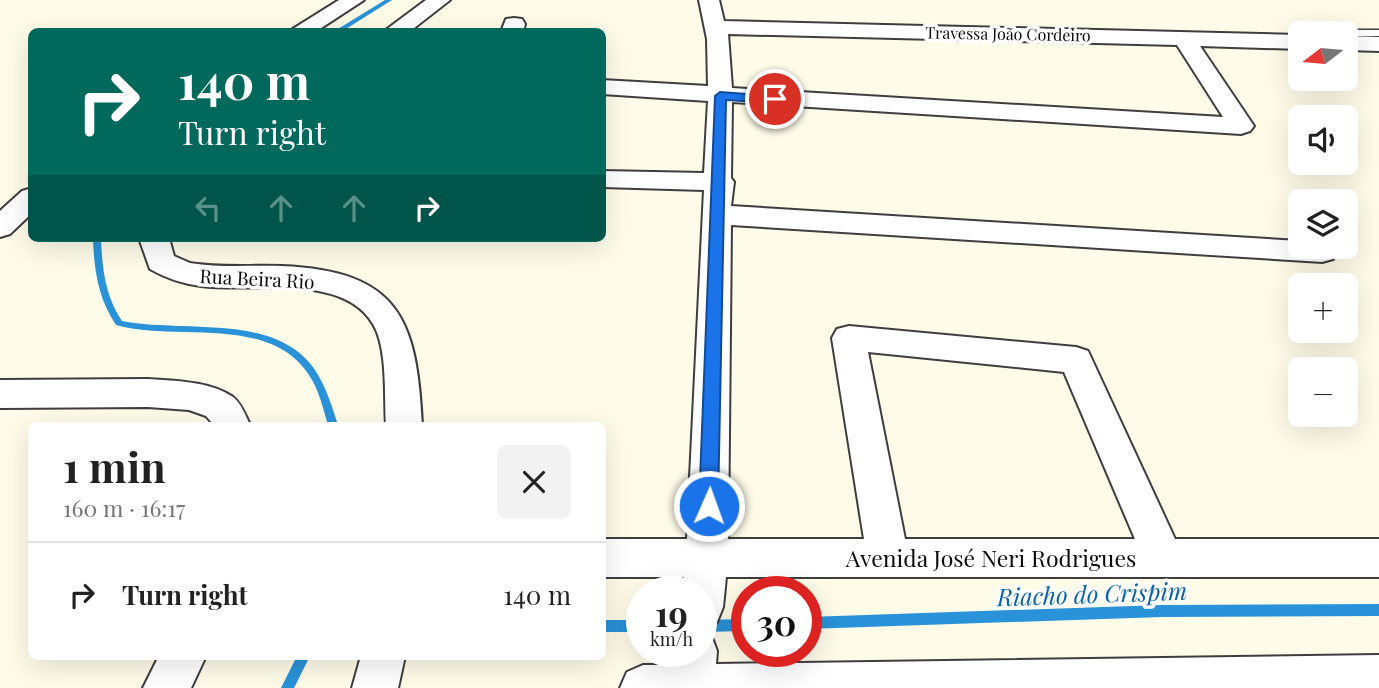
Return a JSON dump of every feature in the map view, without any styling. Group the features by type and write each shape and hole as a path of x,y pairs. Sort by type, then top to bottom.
{"street":[{"path":"306,28 354,0"},
{"path":"400,28 440,0"},
{"path":"705,576 720,182 720,96 713,13"},
{"name":"Travessa João Cordeiro","path":"713,13 1184,39 1288,42"},
{"path":"606,87 1241,126 1184,39"},
{"path":"1358,40 1379,44"},
{"path":"606,179 720,182"},
{"path":"0,227 28,201"},
{"path":"719,215 1288,250"},
{"name":"Rua Beira Rio","path":"155,242 161,262 176,272 197,276 313,280 344,287 365,298 385,316 394,338 404,422"},
{"path":"888,559 849,338 1076,359 1164,559"},
{"path":"0,394 135,393 191,396 219,406 230,422"},
{"name":"Avenida José Neri Rodrigues","path":"606,558 1379,558"},
{"path":"166,688 182,660"},
{"path":"375,688 382,660"},
{"path":"690,688 693,667"},
{"path":"643,688 1219,684 1379,678"}],"lane":[{"path":"1358,36 1379,33"}],"waterway":[{"path":"343,28 389,0"},
{"path":"97,242 99,272 104,293 119,323 148,328 234,332 258,336 278,344 296,355 311,372 324,395 332,422"},
{"name":"Riacho do Crispim","path":"822,622 1162,611 1379,610"},
{"name":"Riacho do Crispim","path":"717,626 731,625"},
{"name":"Riacho do Crispim","path":"606,626 626,626"},
{"path":"287,688 302,660"}],"route":[{"path":"709,506 720,182 720,96 775,99"}]}
